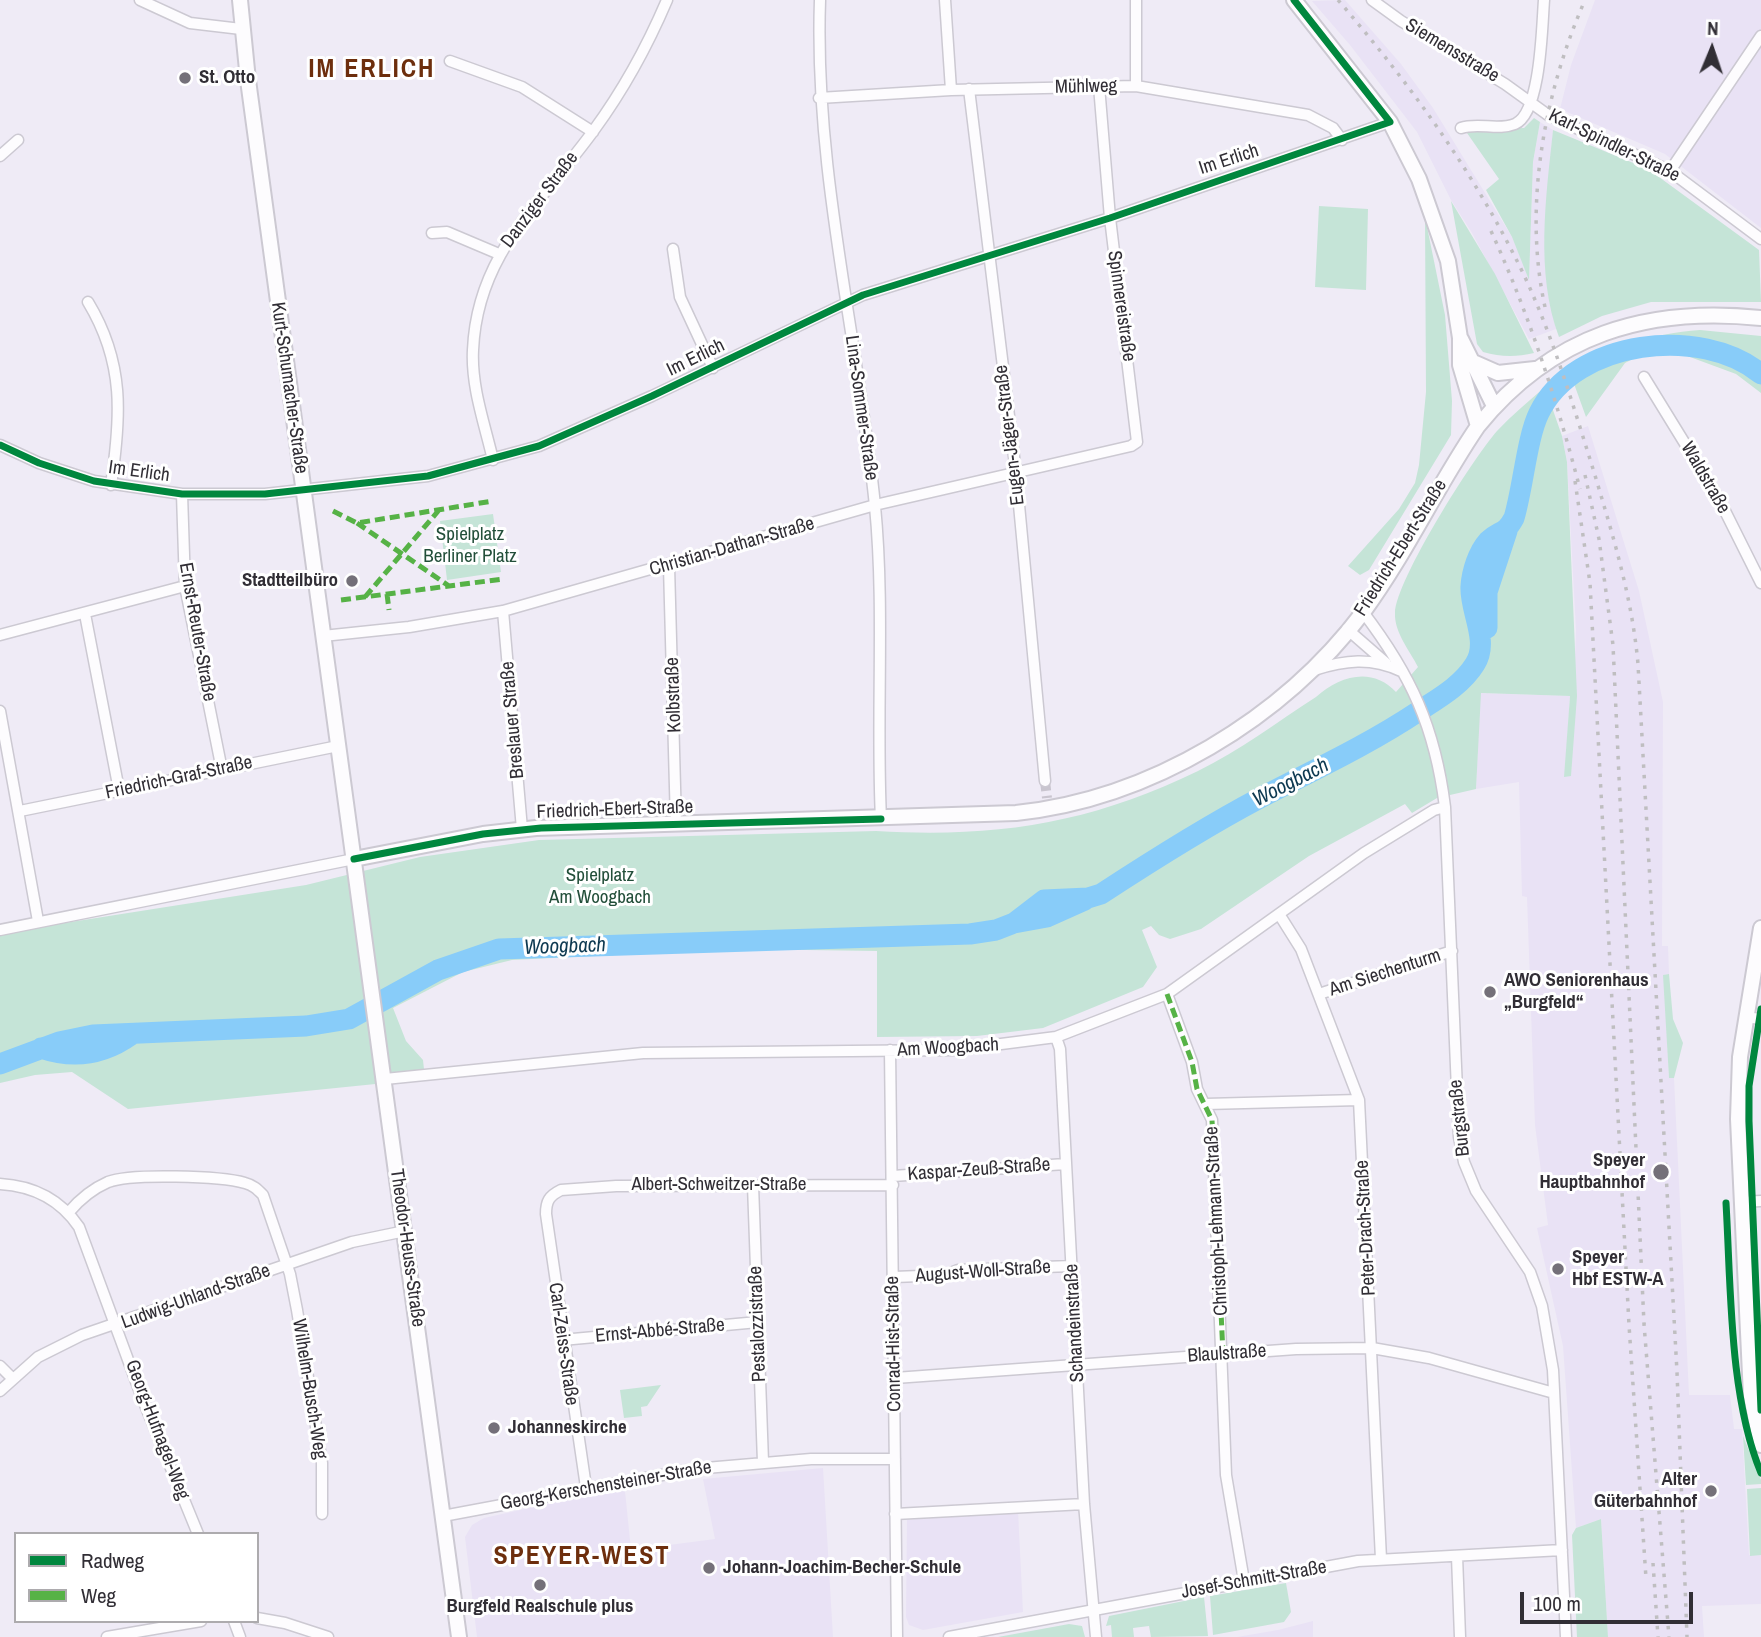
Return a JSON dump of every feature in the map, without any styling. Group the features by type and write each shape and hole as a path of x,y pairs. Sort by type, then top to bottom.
{"main road":[{"name":"Kurt-Schumacher-Straße","path":"240,0 241,29 354,859"},
{"path":"1294,0 1390,121 1419,179 1440,234 1460,338 1460,365 1478,426"},
{"name":"Friedrich-Ebert-Straße","path":"354,859 522,829 881,819 1048,804 1102,794 1189,759 1260,715 1304,675 1363,612 1478,426 1494,406 1536,369 1570,346 1614,329 1654,319 1684,315 1761,318"},
{"path":"1460,338 1494,406"},
{"path":"1473,362 1498,373 1536,369"},
{"name":"Theodor-Heuss-Straße","path":"354,859 459,1637"},
{"path":"1761,928 1745,1017 1738,1082 1740,1202 1761,1445"}],"street":[{"path":"140,0 190,23 241,29"},
{"name":"Danziger Straße","path":"493,460 472,366 479,309 499,254 539,196 593,132 638,63 667,0"},
{"name":"Lina-Sommer-Straße","path":"820,0 819,98 875,505 881,819"},
{"path":"945,0 951,90"},
{"path":"1136,0 1136,86"},
{"name":"Siemensstraße","path":"1372,0 1531,103"},
{"path":"1531,103 1539,62 1544,0"},
{"path":"1670,171 1761,36"},
{"path":"450,61 522,87 593,132"},
{"name":"Spinnereistraße","path":"1099,86 1110,218 1137,442"},
{"name":"Mühlweg","path":"819,98 969,89 1136,86 1308,115 1333,128 1342,140"},
{"name":"Eugen-Jäger-Straße","path":"969,89 987,258 1016,473 1045,781"},
{"name":"Karl-Spindler-Straße","path":"1461,128 1517,124 1531,103 1578,130 1670,171 1761,239"},
{"name":"Im Erlich","path":"0,444 39,463 111,485 182,494 229,496 428,476 538,446 713,368 845,302 1110,218 1342,140 1390,121"},
{"path":"0,156 18,140"},
{"path":"432,233 447,232 499,254"},
{"path":"673,249 680,297 713,368"},
{"path":"88,302 105,332 117,376 118,431 111,485"},
{"name":"Waldstraße","path":"1644,377 1719,499 1761,583"},
{"name":"Christian-Dathan-Straße","path":"323,636 409,627 503,611 670,566 875,505 1137,442"},
{"name":"Ernst-Reuter-Straße","path":"182,494 185,586 222,769"},
{"name":"Kolbstraße","path":"670,566 676,824"},
{"path":"0,635 185,586"},
{"name":"Breslauer Straße","path":"503,611 522,829"},
{"name":"Burgstraße","path":"1363,612 1393,651 1427,722 1441,771 1446,807 1456,1093 1464,1163 1476,1191 1515,1247 1536,1287 1548,1338 1554,1393 1566,1637"},
{"path":"85,614 119,790"},
{"path":"1347,629 1388,665 1404,675"},
{"path":"1304,675 1354,660 1388,665"},
{"path":"0,711 38,921"},
{"name":"Friedrich-Graf-Straße","path":"20,811 338,746"},
{"name":"Am Woogbach","path":"385,1079 643,1053 976,1048 1056,1037 1167,994 1364,853 1434,810 1446,807"},
{"name":"Friedrich-Ebert-Straße","path":"0,930 354,859"},
{"name":"Peter-Drach-Straße","path":"1279,914 1301,949 1359,1100 1381,1559"},
{"name":"Am Siechenturm","path":"1319,995 1451,951"},
{"name":"Christoph-Lehmann-Straße","path":"1167,994 1192,1062 1197,1089 1212,1120 1227,1483 1244,1581"},
{"path":"1745,1017 1761,1019"},
{"name":"Schandeinstraße","path":"1056,1037 1060,1049 1084,1504 1096,1637"},
{"name":"Conrad-Hist-Straße","path":"890,1050 897,1637"},
{"path":"1206,1104 1359,1100"},
{"name":"Kaspar-Zeuß-Straße","path":"893,1180 1065,1164"},
{"name":"Wilhelm-Busch-Weg","path":"69,1212 91,1191 110,1181 130,1177 247,1184 255,1187 269,1205 296,1310 322,1464 322,1514"},
{"name":"Albert-Schweitzer-Straße","path":"548,1200 561,1190 578,1188 893,1180"},
{"path":"0,1184 38,1191 69,1212"},
{"name":"Pestalozzistraße","path":"753,1185 763,1462"},
{"name":"Carl-Zeiss-Straße","path":"548,1200 545,1214 586,1487"},
{"path":"1740,1202 1761,1201"},
{"name":"Georg-Hufnagel-Weg","path":"69,1212 91,1254 141,1395 197,1532"},
{"name":"Ludwig-Uhland-Straße","path":"0,1391 12,1378 60,1345 352,1242 405,1231"},
{"name":"August-Woll-Straße","path":"894,1278 946,1275 958,1270 1072,1266"},
{"name":"Ernst-Abbé-Straße","path":"562,1340 758,1322"},
{"name":"Blaulstraße","path":"895,1378 1296,1349 1372,1348 1429,1358 1554,1393"},
{"path":"0,1366 12,1378"},
{"name":"Georg-Kerschensteiner-Straße","path":"443,1516 586,1487 694,1469 763,1462 895,1459"},
{"path":"895,1514 1084,1504"},
{"name":"Josef-Schmitt-Straße","path":"949,1637 1244,1581 1381,1559 1562,1550"},
{"path":"1457,1556 1460,1637"},
{"path":"259,1618 285,1623 328,1637"},
{"path":"107,1637 189,1623"}],"shaded area":[{"path":"1345,0 1401,64 1433,108 1512,237 1529,277 1533,162 1540,122 1553,130 1547,201 1547,284 1556,329 1529,339 1472,233 1451,200 1417,132 1350,45 1312,1"},
{"path":"1595,0 1761,0 1761,228 1665,154 1560,109 1571,65"},
{"path":"1588,426 1639,591 1663,702 1662,946 1668,946 1669,974 1664,975 1669,1078 1674,1078 1689,1395 1730,1395 1734,1429 1742,1429 1749,1555 1761,1555 1761,1604 1702,1606 1704,1637 1608,1637 1601,1519 1576,1528 1563,1346 1537,1228 1548,1225 1535,1125 1527,897 1522,896 1519,782 1476,789 1480,693 1570,696 1565,776 1571,776 1576,630 1567,462 1562,436"},
{"name":"Johann-Joachim-Becher-Schule","path":"823,1468 833,1637 477,1637 465,1537 472,1525 484,1518 597,1493 625,1491 631,1550 715,1539 703,1479"},
{"path":"1018,1511 1023,1612 923,1630 909,1625 906,1617 907,1520"},
{"path":"1313,1621 1313,1637 1237,1637 1278,1630"}],"green space":[{"path":"1534,118 1540,122 1533,162 1529,280 1512,237 1486,190 1499,179 1467,133 1468,130 1524,128"},
{"path":"1553,130 1648,169 1759,250 1761,302 1651,302 1602,316 1559,337 1547,287 1544,235"},
{"path":"1451,201 1495,274 1534,353 1496,355 1483,352 1477,344"},
{"path":"1319,206 1368,209 1366,290 1315,287"},
{"path":"1425,217 1445,315 1452,401 1451,435 1369,570 1360,575 1348,566 1399,509 1415,483 1419,465 1426,392"},
{"path":"1700,330 1761,336 1761,393 1736,374 1671,350 1650,350 1625,363 1586,417 1568,367 1632,342 1665,334"},
{"name":"Spielplatz Am Woogbach","path":"1545,387 1562,436 1567,462 1577,696 1571,776 1564,777 1570,696 1481,693 1476,789 1437,798 1412,813 1405,804 1309,856 1201,929 1170,939 1159,935 1151,926 1142,930 1157,967 1143,987 1043,1028 977,1036 877,1037 877,951 735,949 512,960 463,972 393,1008 406,1041 423,1060 425,1079 128,1109 72,1072 35,1075 0,1083 0,936 39,927 306,885 420,857 539,840 876,831 961,832 1041,824 1118,804 1198,771 1345,679 1377,679 1396,692 1418,667 1395,620 1399,597 1408,574 1437,520 1486,445 1503,425"},
{"name":"Spielplatz Berliner Platz","path":"493,514 501,572 447,580 440,521"},
{"path":"1669,974 1673,1019 1683,1043 1674,1078 1669,1078 1663,975"},
{"path":"661,1385 647,1406 641,1407 642,1416 624,1418 620,1390"},
{"path":"1743,1436 1761,1480 1761,1484 1746,1485"},
{"path":"1761,1488 1761,1555 1750,1556 1747,1489"},
{"path":"1601,1519 1608,1637 1577,1637 1572,1535 1576,1528"},
{"path":"1286,1583 1291,1612 1284,1622 1213,1635 1210,1596"},
{"path":"1204,1597 1208,1636 1151,1637 1149,1626 1133,1628 1134,1637 1112,1637 1111,1625 1106,1626 1109,1616"},
{"path":"1069,1624 1082,1626 1085,1637 998,1637"}],"waterway":[{"name":"Woogbach","path":"0,1064 59,1042 93,1035 306,1026 349,1019 438,970 499,949 970,934 996,930 1014,923 1044,900 1088,898 1101,894 1219,820 1380,735 1442,696 1464,678 1479,655 1480,636 1471,595 1476,562 1488,541 1505,530 1514,518 1531,435 1539,413 1556,388 1581,369 1610,355 1641,347 1674,345 1706,349 1736,359 1761,374"},
{"name":"Woogbach","path":"1487,628 1487,592 1507,531"},
{"name":"Woogbach","path":"1014,923 1047,917 1085,900"},
{"name":"Woogbach","path":"41,1048 65,1053 88,1053 110,1047 131,1035"}],"tunnel":[{"path":"1045,781 1047,798"}],"railway":[{"path":"1338,0 1410,90 1455,153 1495,219 1526,279 1568,389 1621,567 1638,664 1677,1372 1687,1637"},
{"path":"1545,307 1536,230 1541,151 1558,73 1585,0"},
{"path":"1491,231 1541,358 1580,489"},
{"path":"1585,475 1599,539 1613,645 1644,1324 1669,1637"},
{"path":"1575,481 1590,583 1629,1325 1646,1578"},
{"path":"1653,1563 1658,1637"}],"marked path":[{"path":"333,511 357,523 493,501"},
{"path":"365,597 439,510"},
{"path":"357,523 449,586"},
{"path":"341,600 503,579"},
{"path":"387,594 389,610"},
{"path":"1167,994 1192,1062 1197,1089 1212,1120 1223,1354"}],"cycle path":[{"path":"0,445 39,463 94,481 182,494 265,494 428,476 539,446 652,396 863,295 1110,218 1390,122 1294,0"},
{"path":"354,859 483,834 541,828 881,819"},
{"path":"1761,1009 1749,1086 1761,1410"},
{"path":"1726,1203 1737,1376 1751,1443 1761,1473"}],"place":[{"name":"St. Otto","path":"185,78"},
{"name":"Stadtteilbüro","path":"352,581"},
{"name":"AWO Seniorenhaus „Burgfeld“","path":"1490,992"},
{"name":"Speyer Hauptbahnhof","path":"1661,1172"},
{"name":"Speyer Hbf ESTW-A","path":"1558,1269"},
{"name":"Johanneskirche","path":"494,1428"},
{"name":"Alter Güterbahnhof","path":"1711,1491"},
{"name":"Johann-Joachim-Becher-Schule","path":"709,1568"},
{"name":"Burgfeld Realschule plus","path":"540,1585"}],"district":[{"name":"IM ERLICH","path":"372,70"},
{"name":"SPEYER-WEST","path":"582,1557"}]}
